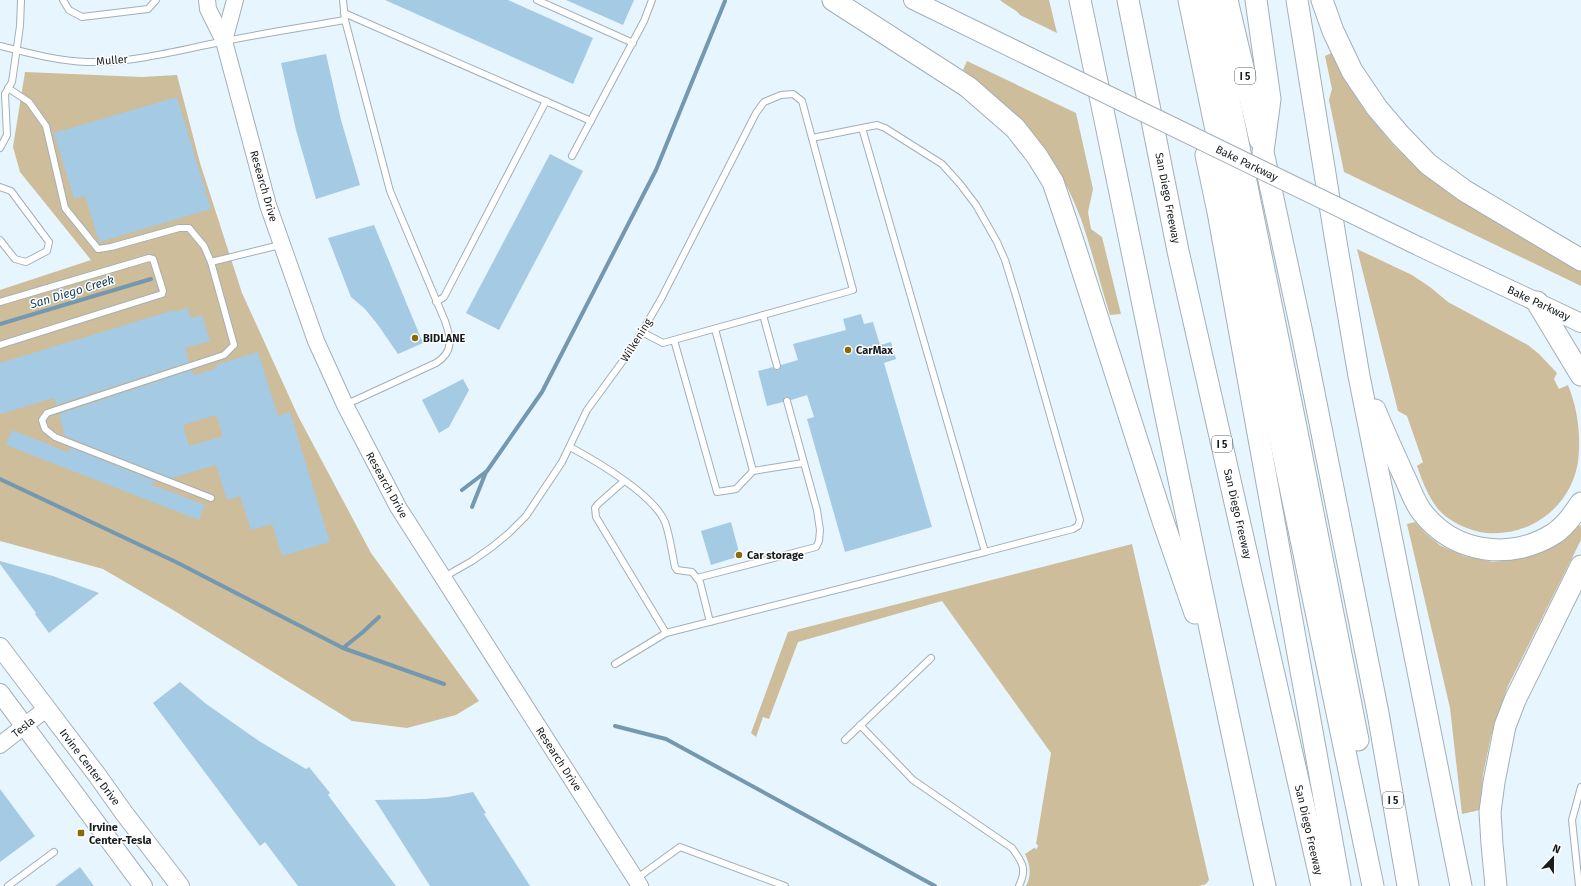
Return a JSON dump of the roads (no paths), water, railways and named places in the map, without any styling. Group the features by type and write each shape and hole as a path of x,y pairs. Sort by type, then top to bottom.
{"highway":[{"path":"833,0 968,87 1015,128 1037,156 1053,182 1162,518 1221,685"},
{"path":"1080,0 1221,685 1265,886"},
{"name":"San Diego Freeway","path":"1128,0 1178,251 1322,886"},
{"path":"1175,0 1218,212 1340,886"},
{"path":"1189,0 1373,886"},
{"path":"1209,0 1295,422 1386,886"},
{"name":"I 5","path":"1227,0 1263,152 1303,341 1378,713 1408,886"},
{"path":"1256,0 1270,99 1263,152"},
{"path":"1297,0 1359,376 1461,886"},
{"path":"1322,0 1333,31 1352,71 1378,108 1400,135 1428,164 1465,192 1581,260"},
{"path":"1537,302 1581,375"},
{"path":"1359,376 1421,511 1434,525 1455,540 1478,548 1499,551 1516,549 1555,533 1569,520 1581,503"},
{"path":"1496,886 1490,812 1494,782 1505,726 1515,700 1581,566"}],"main road":[{"name":"Research Drive","path":"207,0 208,9 224,41 268,205 316,341 345,405 398,507 638,883"},
{"path":"224,41 235,0"},
{"name":"Bake Parkway","path":"913,0 1418,246 1581,323"},
{"name":"Irvine Center Drive","path":"0,647 180,886"},
{"path":"0,694 143,886"},
{"name":"Tesla","path":"0,745 46,709"}],"lane":[{"path":"0,148 7,135 4,92 12,82 20,26 21,0"},
{"path":"63,0 69,10 82,17 148,9 156,0"},
{"path":"343,0 345,20 390,191 450,336 450,344 442,359 345,405"},
{"path":"537,0 633,43"},
{"path":"572,156 633,43 652,0"},
{"path":"344,13 591,121"},
{"name":"Muller","path":"0,46 56,58 78,61 112,61 192,49 224,41 345,20"},
{"path":"4,92 29,102 46,126 65,208 98,249 111,247 179,228 189,228 204,246 211,262 234,345 224,355 47,413 42,420 45,429 55,437 211,498"},
{"name":"Wilkening","path":"443,577 472,561 492,547 526,516 562,462 588,410 633,348 661,299 756,113 764,102 781,95 793,94 802,101 812,138"},
{"path":"436,302 444,297 546,101"},
{"path":"615,664 666,633 1073,529 1078,526 1080,520 1017,299 1005,260 997,242 976,205 942,164 885,128 877,125 812,138 853,290 663,343 642,332"},
{"path":"862,128 985,552"},
{"path":"0,187 11,191 49,242 47,251 26,262 15,259 0,240"},
{"path":"211,262 282,245"},
{"path":"0,302 149,258 153,259 163,291 162,294 0,345"},
{"path":"763,315 777,366"},
{"path":"715,329 753,471"},
{"path":"674,340 717,492 736,489 753,471 803,463"},
{"path":"697,578 816,547 818,545 820,530 817,510 787,401"},
{"path":"570,447 604,466 648,499 657,509 665,522 675,567 677,570 689,571 700,582 710,622"},
{"path":"624,481 598,504 595,508 596,517 666,633"},
{"path":"845,740 931,658"},
{"path":"860,725 913,780 1012,848 1022,862 1024,869 1024,876 1019,886"},
{"path":"1580,886 1572,820 1581,787"},
{"path":"638,883 680,847 785,886"},
{"path":"8,886 54,852"}],"waterway":[{"path":"462,490 487,471 542,392 656,170 725,1"},
{"name":"San Diego Creek","path":"0,324 151,279"},
{"path":"472,507 486,472"},
{"path":"0,479 176,562 343,648 444,684"},
{"path":"343,648 379,617"},
{"path":"615,726 666,739 935,886"}],"place":[{"name":"BIDLANE","path":"415,338"},
{"name":"CarMax","path":"848,350"},
{"name":"Car storage","path":"739,555"},
{"name":"Irvine Center-Tesla","path":"81,833"}]}
